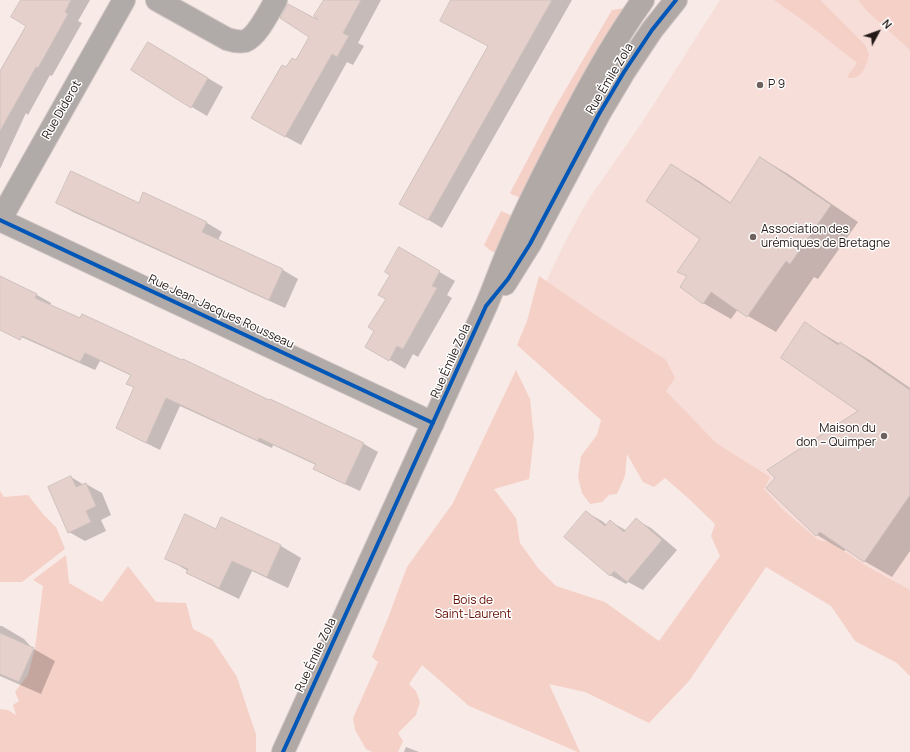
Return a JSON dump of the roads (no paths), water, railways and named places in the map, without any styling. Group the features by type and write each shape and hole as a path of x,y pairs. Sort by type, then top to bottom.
{"street":[{"name":"Rue Diderot","path":"0,220 124,0"},
{"path":"157,0 227,39 237,42 247,40 254,34 262,24 276,0"},
{"name":"Rue Émile Zola","path":"283,752 434,423 486,306 522,218 572,118 618,38 643,0"},
{"name":"Rue Émile Zola","path":"486,306 508,280 530,244 624,72 652,30 676,0"},
{"name":"Rue Jean-Jacques Rousseau","path":"0,220 434,423"}],"place":[{"name":"P 9","path":"760,85"},
{"name":"Association des urémiques de Bretagne","path":"753,237"},
{"name":"Maison du don – Quimper","path":"884,436"}],"park label":[{"name":"Bois de Saint-Laurent","path":"473,608"}]}
